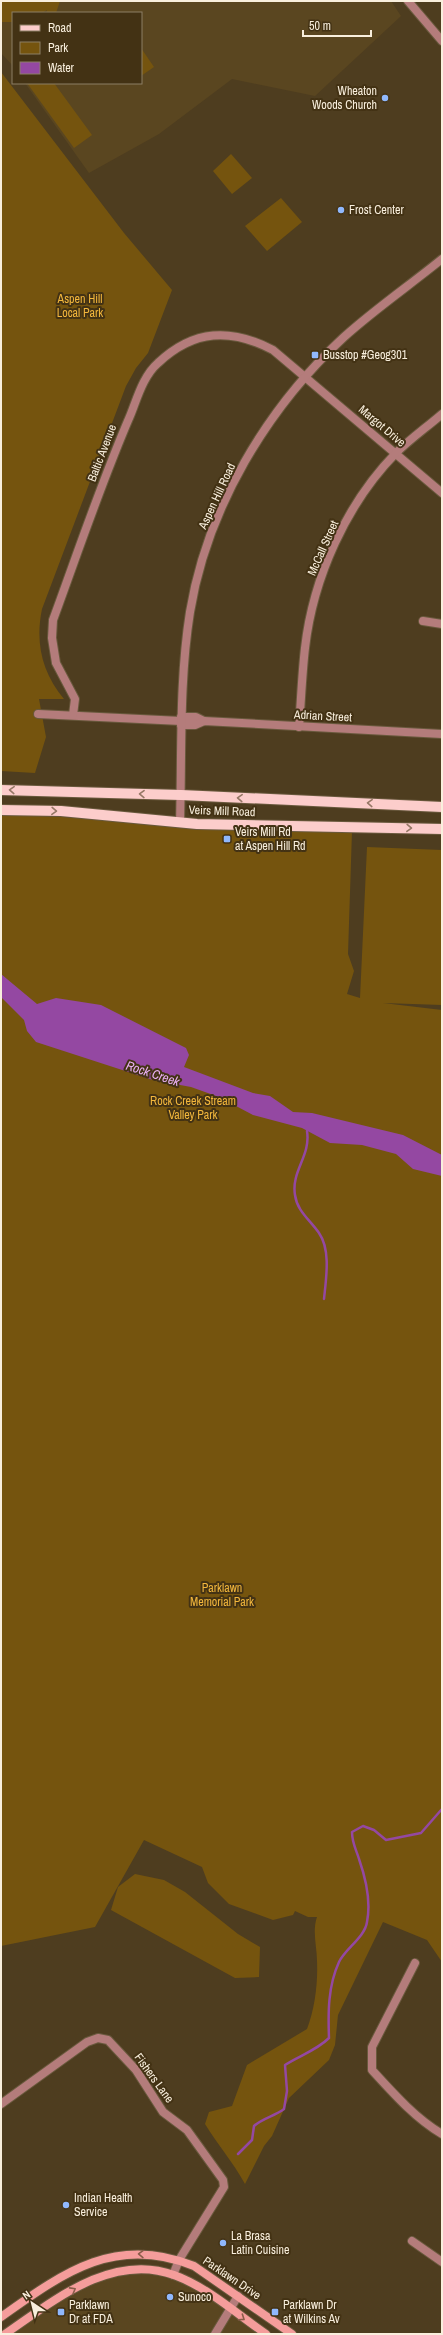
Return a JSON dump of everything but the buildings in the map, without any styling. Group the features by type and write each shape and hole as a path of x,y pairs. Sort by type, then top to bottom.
{"main road":[{"name":"Veirs Mill Road","path":"1,790 181,795 442,807"},
{"name":"Veirs Mill Road","path":"1,810 61,811 180,823 442,829"},
{"name":"Parklawn Drive","path":"1,2317 63,2275 108,2257 131,2253 148,2254 179,2260 204,2272 292,2334"},
{"path":"5,2334 52,2302 99,2277 133,2270 173,2275 196,2286 266,2334"}],"street":[{"path":"408,1 442,41"},
{"name":"Aspen Hill Road","path":"180,823 181,721 190,611 213,530 229,492 257,442 287,398 306,377 344,337 442,258"},
{"name":"Baltic Avenue","path":"74,715 75,699 56,663 52,638 53,620 123,432 148,376 156,364 183,343 215,334 236,335 256,341 273,350 306,377"},
{"name":"Margot Drive","path":"306,377 442,493"},
{"name":"McCall Street","path":"299,727 305,648 310,618 321,579 336,543 353,511 369,486 396,454 442,414"},
{"path":"423,621 442,624"},
{"name":"Adrian Street","path":"38,714 181,721 196,717 204,721 442,734"},
{"path":"416,1963 372,2047 372,2070 393,2093 429,2126 442,2134"},
{"name":"Fishers Lane","path":"1,2104 87,2042 98,2038 108,2040 136,2070 163,2112 187,2130 223,2180 224,2187 179,2260 173,2275"},
{"path":"412,2241 442,2262"},
{"path":"215,2334 238,2296"}],"shaded area":[{"path":"1,1 391,1 401,16 315,96 232,79 159,134 89,173 26,84 142,84 142,12 12,12 12,65 1,53"},
{"path":"117,2272 173,2275 266,2334 5,2334 41,2309"}],"green space":[{"path":"1,1 60,1 56,12 46,12 47,10 44,12 12,12 12,22 1,22"},
{"path":"142,49 154,67 142,75"},
{"name":"Aspen Hill Local Park","path":"1,72 124,233 172,290 148,353 136,368 126,386 42,609 39,634 42,657 50,678 64,699 39,699 46,737 35,773 1,771"},
{"path":"28,84 55,84 92,135 74,148"},
{"path":"231,154 252,178 232,194 213,171"},
{"path":"281,198 302,222 267,251 245,226"},
{"path":"1,814 352,831 348,954 354,971 347,994 360,998 367,847 442,850 442,1005 383,1003 442,1010 442,1962 427,1940 383,1922 338,2015 335,2045 329,2060 289,2098 272,2136 264,2146 245,2184 236,2168 205,2124 209,2112 232,2106 247,2065 307,2029 314,2004 317,1978 315,1933 317,1917 308,1917 295,1911 293,1915 273,1920 229,1904 208,1883 202,1867 144,1840 95,1927 1,1946"},
{"path":"135,1874 164,1880 185,1892 238,1934 260,1947 259,1977 235,1978 111,1910 118,1887"}],"water":[{"name":"Rock Creek","path":"1,974 37,1004 56,998 101,1005 186,1048 189,1055 184,1067 253,1093 270,1096 293,1112 312,1113 403,1135 442,1155 442,1176 413,1169 396,1154 362,1145 330,1143 302,1128 253,1115 219,1097 191,1087 153,1080 36,1042 27,1031 24,1020 1,997"}],"waterway":[{"path":"307,1131 306,1148 296,1178 295,1195 298,1206 323,1240 327,1265 324,1299"},
{"path":"238,2154 252,2140 254,2126 284,2109 287,2091 285,2065 329,2038 330,1999 335,1971 342,1957 363,1933 368,1914 366,1882 353,1843 352,1832 363,1826 374,1830 386,1840 421,1833 442,1809"}],"place":[{"name":"Wheaton Woods Church","path":"385,98"},
{"name":"Frost Center","path":"341,210"},
{"name":"Busstop #Geog301","path":"315,355"},
{"name":"Veirs Mill Rd at Aspen Hill Rd","path":"227,839"},
{"name":"Indian Health Service","path":"66,2205"},
{"name":"La Brasa Latin Cuisine","path":"223,2243"},
{"name":"Sunoco","path":"170,2297"},
{"name":"Parklawn Dr at FDA","path":"61,2312"},
{"name":"Parklawn Dr at Wilkins Av","path":"275,2312"}],"park label":[{"name":"Rock Creek Stream Valley Park","path":"193,1108"},
{"name":"Parklawn Memorial Park","path":"222,1595"}]}
